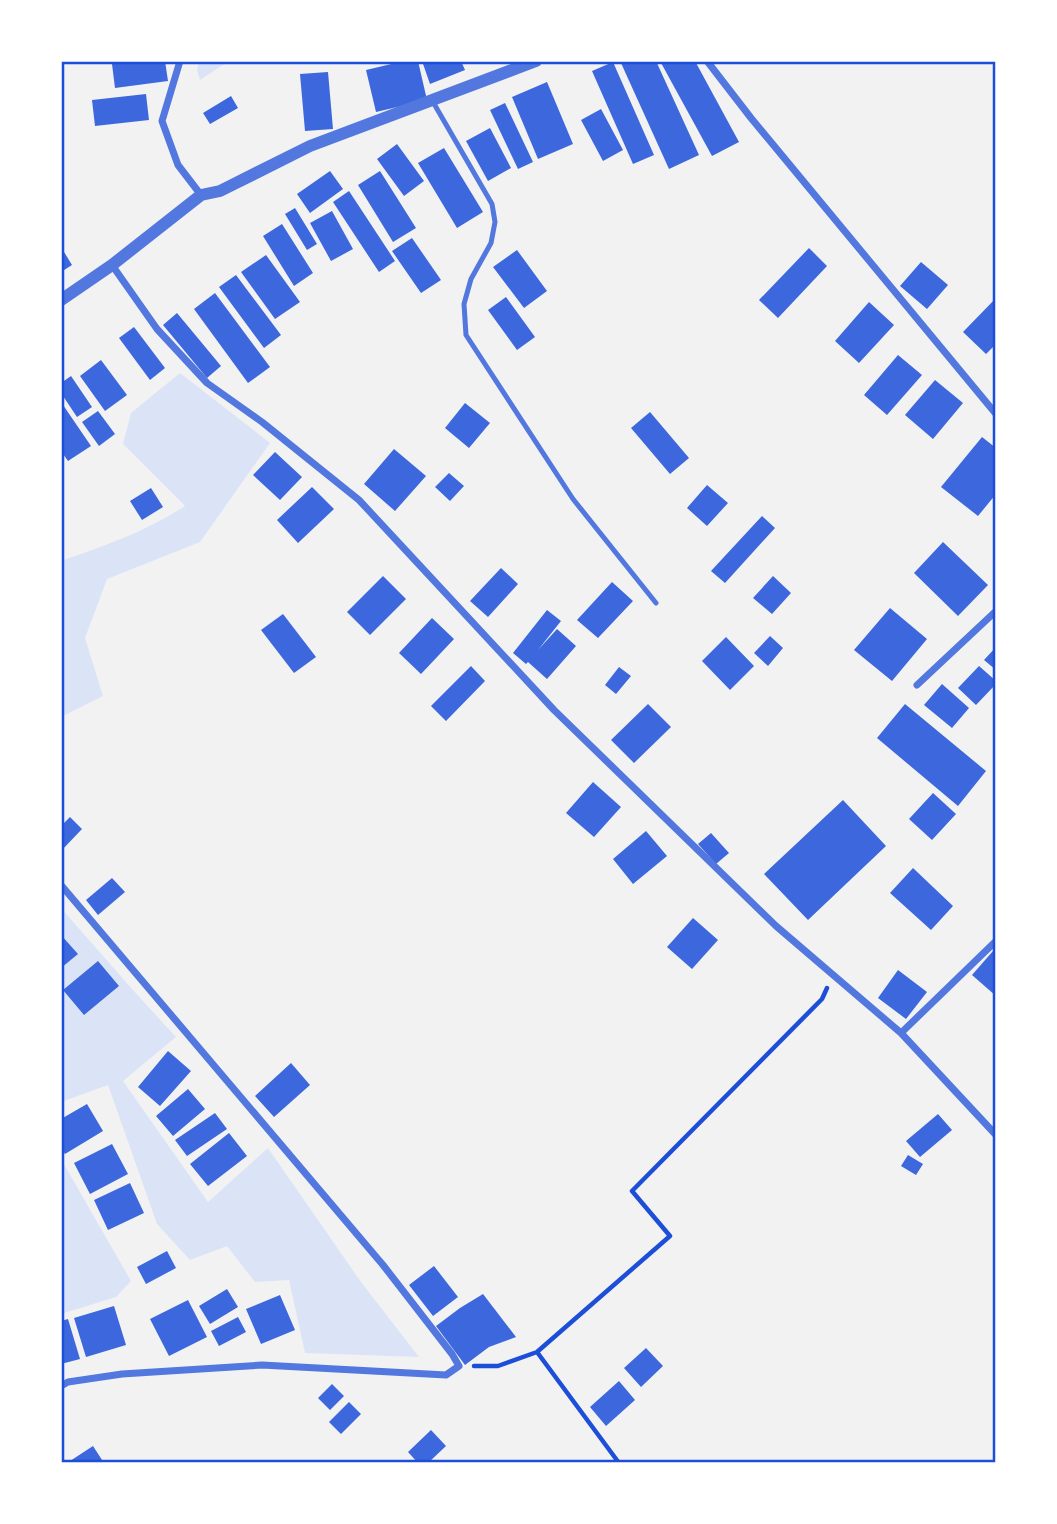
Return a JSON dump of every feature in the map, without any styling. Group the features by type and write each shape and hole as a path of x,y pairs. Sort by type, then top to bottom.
{"street":[{"path":"180,61 162,121 178,165 201,195"},
{"path":"61,300 201,195 220,191 310,146 536,61"},
{"path":"707,61 996,414"},
{"path":"111,265 157,329 207,383 262,422 359,500 554,710 776,926 901,1033 996,1135"},
{"path":"917,685 996,611"},
{"path":"61,885 383,1265 459,1366 446,1376 262,1365 122,1374 68,1382 61,1386"},
{"path":"901,1033 996,941"}],"lane":[{"path":"433,101 492,204 495,222 491,243 471,279 464,304 466,335 573,499 656,603"}],"path":[{"path":"459,1366 498,1366 537,1352 670,1236 632,1191 822,999 834,975"},
{"path":"537,1352 619,1463"}],"shaded area":[{"path":"199,61 229,61 200,80 197,70"},
{"path":"180,373 270,443 200,542 107,579 85,638 103,696 61,717 61,561 109,544 185,506 123,444 131,413"},
{"path":"61,908 176,1037 123,1081 208,1202 268,1148 361,1282 419,1357 305,1353 289,1280 255,1282 227,1246 190,1260 157,1224 108,1085 61,1102"},
{"path":"61,1159 131,1281 116,1297 61,1314"}],"building":[{"path":"165,61 168,81 115,88 112,64"},
{"path":"404,61 418,61 427,100 376,112 366,70"},
{"path":"422,61 461,61 465,70 430,84"},
{"path":"656,61 699,155 669,169 621,63"},
{"path":"660,61 695,61 739,142 712,156"},
{"path":"613,62 654,155 633,164 592,71"},
{"path":"328,72 333,129 305,131 300,74"},
{"path":"547,82 573,144 538,159 512,97"},
{"path":"146,94 149,120 95,126 92,100"},
{"path":"231,96 238,108 210,124 203,113"},
{"path":"505,103 533,162 518,169 490,110"},
{"path":"601,109 623,150 603,161 581,120"},
{"path":"490,128 511,168 488,181 466,141"},
{"path":"397,144 424,181 404,196 377,159"},
{"path":"444,148 483,212 457,228 418,163"},
{"path":"330,171 343,189 310,213 297,194"},
{"path":"380,171 416,228 393,242 358,185"},
{"path":"349,191 395,261 379,272 333,202"},
{"path":"295,208 317,244 307,250 285,214"},
{"path":"332,211 353,249 331,261 310,223"},
{"path":"282,224 313,273 294,286 263,236"},
{"path":"412,238 441,280 421,293 392,251"},
{"path":"61,247 72,265 61,272"},
{"path":"809,248 827,266 778,318 759,300"},
{"path":"517,250 547,291 524,308 493,267"},
{"path":"266,255 300,302 275,319 241,272"},
{"path":"921,262 948,285 927,309 900,286"},
{"path":"236,275 281,335 264,348 219,287"},
{"path":"215,293 270,367 248,383 194,309"},
{"path":"506,297 535,337 517,350 488,310"},
{"path":"996,298 996,344 986,354 963,332"},
{"path":"869,302 894,325 859,363 835,341"},
{"path":"177,313 221,366 207,378 163,325"},
{"path":"134,327 165,368 150,380 119,338"},
{"path":"898,355 922,375 887,415 864,395"},
{"path":"101,360 127,395 105,411 80,376"},
{"path":"71,376 92,407 77,417 61,393 61,383"},
{"path":"935,380 963,403 933,439 905,415"},
{"path":"61,402 91,446 68,461 61,451"},
{"path":"465,403 490,423 469,448 445,428"},
{"path":"98,411 115,434 99,446 82,422"},
{"path":"650,412 689,458 670,474 631,428"},
{"path":"982,437 996,448 996,494 978,516 941,487"},
{"path":"394,449 426,476 395,511 364,484"},
{"path":"275,452 302,477 280,500 253,475"},
{"path":"449,473 464,486 450,501 435,487"},
{"path":"707,485 728,503 707,526 687,508"},
{"path":"312,487 334,509 298,543 277,520"},
{"path":"151,488 163,507 142,520 130,501"},
{"path":"762,516 775,528 725,583 711,571"},
{"path":"943,542 988,585 958,616 914,573"},
{"path":"501,568 518,584 488,617 470,601"},
{"path":"383,576 406,599 370,635 347,612"},
{"path":"773,576 791,593 772,614 753,598"},
{"path":"612,582 633,601 598,638 577,620"},
{"path":"890,608 927,639 892,681 854,650"},
{"path":"547,610 561,621 538,650 557,629 576,646 547,679 513,653"},
{"path":"283,614 316,657 294,673 261,630"},
{"path":"432,618 454,639 421,674 399,653"},
{"path":"770,636 783,648 768,666 754,653"},
{"path":"726,637 754,666 730,690 702,661"},
{"path":"996,647 996,670 984,660"},
{"path":"471,666 485,681 446,721 431,706"},
{"path":"979,666 996,684 976,705 958,688"},
{"path":"619,667 631,676 616,694 605,685"},
{"path":"942,684 969,708 952,728 924,705"},
{"path":"648,704 671,727 634,763 611,740"},
{"path":"905,704 986,771 958,806 877,738"},
{"path":"593,782 621,807 594,837 566,813"},
{"path":"933,793 956,814 932,840 909,819"},
{"path":"843,800 886,846 808,920 764,874"},
{"path":"70,817 82,829 61,851 61,826"},
{"path":"646,831 667,856 633,884 613,859"},
{"path":"711,833 729,853 716,864 698,844"},
{"path":"913,868 953,906 931,930 890,893"},
{"path":"112,878 125,892 98,915 86,900"},
{"path":"693,918 718,940 692,969 667,947"},
{"path":"61,935 78,954 61,968"},
{"path":"993,951 996,954 996,996 972,975"},
{"path":"98,961 119,986 84,1015 63,990"},
{"path":"898,970 927,992 906,1019 878,998"},
{"path":"168,1051 191,1071 160,1106 138,1087"},
{"path":"291,1063 310,1085 274,1117 255,1096"},
{"path":"188,1089 205,1109 173,1136 156,1116"},
{"path":"87,1104 103,1131 65,1154 61,1148 61,1119"},
{"path":"215,1113 227,1129 187,1156 175,1140"},
{"path":"938,1114 952,1130 920,1157 906,1141"},
{"path":"229,1133 247,1156 208,1186 190,1164"},
{"path":"112,1144 128,1174 90,1194 74,1163"},
{"path":"908,1155 923,1164 916,1175 901,1166"},
{"path":"130,1183 144,1213 108,1230 94,1200"},
{"path":"167,1251 176,1268 146,1284 137,1267"},
{"path":"434,1266 458,1297 433,1316 409,1285"},
{"path":"227,1289 238,1307 210,1324 199,1306"},
{"path":"483,1294 516,1337 489,1347 465,1365 436,1326"},
{"path":"280,1295 295,1330 261,1344 246,1309"},
{"path":"188,1300 207,1337 169,1356 150,1319"},
{"path":"114,1306 126,1345 86,1357 74,1318"},
{"path":"238,1317 246,1332 219,1346 211,1331"},
{"path":"68,1319 80,1359 61,1364 61,1321"},
{"path":"646,1348 663,1366 641,1387 624,1368"},
{"path":"619,1381 635,1400 606,1426 590,1407"},
{"path":"332,1384 344,1396 330,1410 318,1398"},
{"path":"349,1402 361,1414 341,1434 329,1422"},
{"path":"431,1430 446,1446 428,1463 418,1463 408,1452"},
{"path":"93,1446 104,1463 67,1463"}]}
